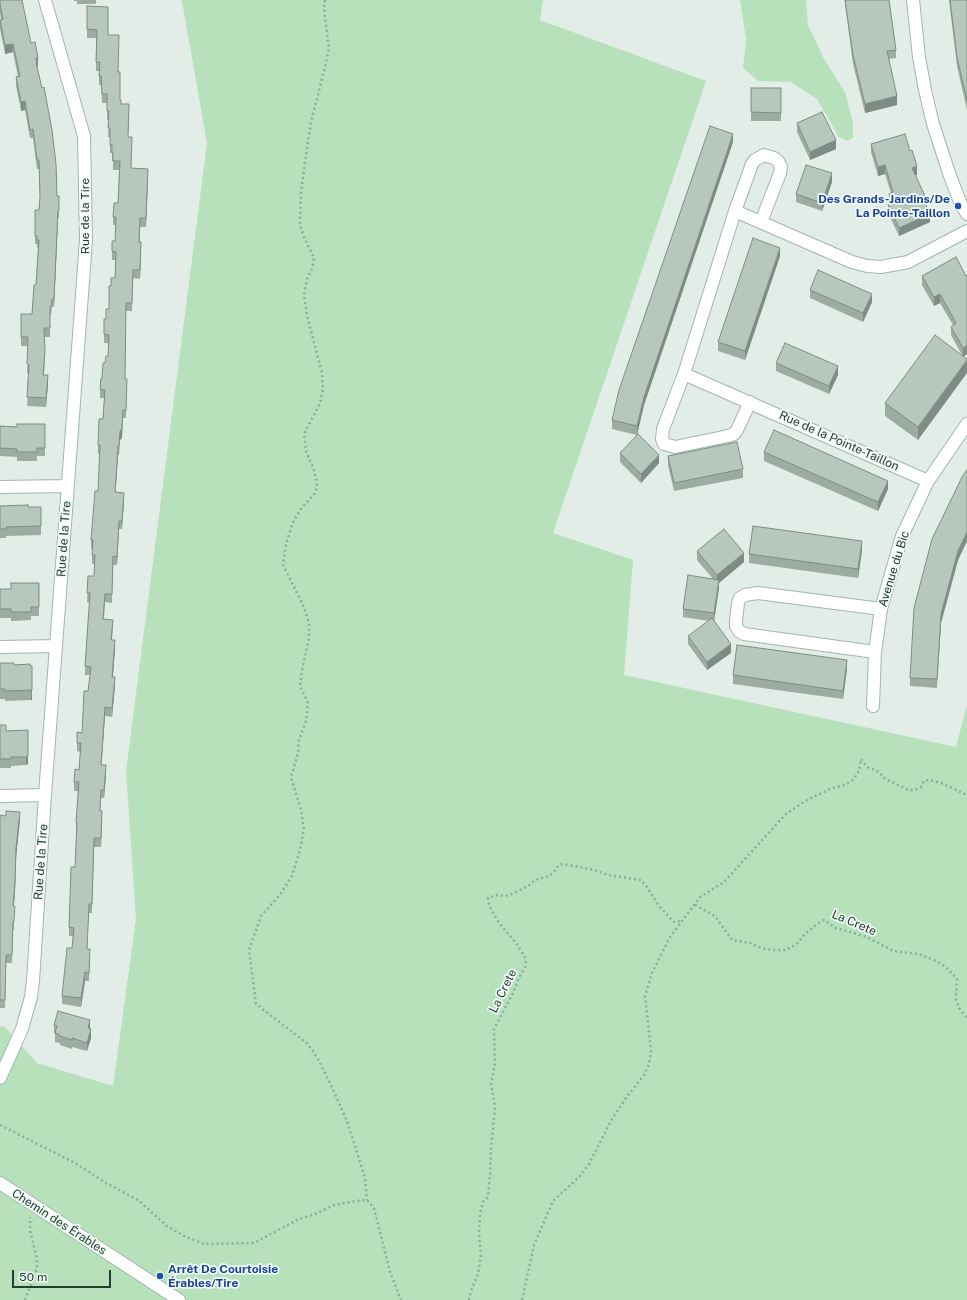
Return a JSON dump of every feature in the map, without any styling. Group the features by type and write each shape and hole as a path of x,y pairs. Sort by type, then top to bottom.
{"street":[{"name":"Rue de la Tire","path":"0,1078 22,1030 31,997 86,240 84,136 45,0"},
{"path":"913,0 919,57 933,124 949,173 960,202 967,214"},
{"path":"750,402 738,430 734,434 675,447 664,444 662,435 684,374 735,211 755,160 764,155 774,158 778,161 781,167 761,222"},
{"path":"735,211 852,262 867,266 881,266 908,262 967,231"},
{"name":"Rue de la Pointe-Taillon","path":"684,374 928,481"},
{"name":"Avenue du Bic","path":"873,706 875,652 882,609 902,536 928,481 967,424"},
{"path":"0,487 68,486"},
{"path":"875,652 744,634 739,631 736,626 737,609 740,598 744,594 758,593 882,609"},
{"path":"0,647 56,646"},
{"path":"0,796 45,795"},
{"name":"Chemin des Érables","path":"0,1183 179,1300"}],"path":[{"path":"325,0 324,9 329,48 311,122 301,192 300,224 303,235 314,258 312,269 307,279 304,295 307,315 322,373 323,389 320,403 304,434 306,451 314,470 317,483 316,492 301,509 293,522 286,544 282,565 303,605 309,623 309,638 300,686 308,703 306,721 299,740 298,753 291,777 301,810 304,829 300,850 292,876 280,896 261,916 249,950 256,1004 308,1044 318,1059 347,1121 365,1178 367,1200 374,1208 390,1272 401,1300"},
{"path":"522,1300 534,1245 553,1201 579,1177 589,1164 612,1119 644,1075 649,1064 651,1050 645,996 652,973 670,937 700,897 724,882 786,814 807,800 830,789 844,785 852,780 859,771 861,758 864,765 880,773 884,778 908,790 914,790 924,782 930,780 941,783 967,795"},
{"name":"La Crete","path":"469,1300 478,1274 481,1256 479,1232 480,1214 483,1202 488,1197 495,1107 491,1084 495,1064 494,1029 525,967 526,959 517,944 502,927 493,913 488,898 496,894 505,896 512,894 528,886 535,880 549,876 558,865 563,864 595,870 608,875 641,880 659,906 669,917 674,922 681,921"},
{"name":"La Crete","path":"695,905 715,916 732,940 750,943 761,948 786,950 797,944 804,935 824,920 836,928 867,937 892,951 919,954 936,961 946,967 957,979 956,1000 959,1008 967,1018"},
{"path":"0,1125 75,1163 106,1183 138,1200 168,1226 184,1236 204,1244 254,1243 298,1220 334,1205 367,1200"},
{"path":"25,1300 38,1268 30,1230 29,1202"}],"green space":[{"path":"181,0 543,0 540,20 706,81 553,533 633,560 624,675 956,747 967,705 967,1300 0,1300 0,1026 5,1027 37,1063 113,1086 136,919 126,771 207,143"},
{"path":"740,0 806,0 808,25 824,59 845,92 853,123 853,138 847,141 839,137 817,99 791,82 758,81 743,68 746,39"}],"building":[{"path":"0,0 22,0 31,43 35,42 38,58 36,58 37,67 42,88 44,87 52,130 56,164 59,210 54,299 52,299 50,307 50,328 44,328 45,351 43,375 48,375 46,398 27,397 29,365 27,364 28,337 21,337 21,314 32,314 34,285 36,285 39,240 37,240 37,236 35,236 35,210 39,210 39,160 37,160 33,129 30,130 25,101 21,102 16,77 20,76 13,44 5,45 0,20 3,19"},
{"path":"845,0 889,0 896,50 887,51 897,96 865,104 853,55"},
{"path":"950,0 967,0 967,101 957,57"},
{"path":"87,6 108,7 108,35 119,35 118,72 120,72 120,100 121,104 129,104 128,137 132,137 131,168 148,169 146,218 140,218 140,270 133,270 132,303 126,303 126,410 123,410 122,429 120,431 115,492 124,493 122,521 119,521 117,557 113,556 112,594 105,594 103,619 113,620 111,640 115,640 112,677 115,677 112,708 105,707 101,765 106,765 104,790 101,790 101,838 94,838 92,904 89,904 87,949 90,949 89,973 85,972 81,998 62,996 67,948 72,948 74,928 69,927 71,867 75,867 79,782 74,782 75,769 79,770 81,743 77,743 77,732 82,733 84,691 88,691 91,667 85,666 90,593 87,593 88,576 94,576 95,555 92,555 93,540 91,540 95,491 98,491 100,445 98,445 99,419 103,419 105,390 100,389 103,363 105,363 106,356 108,356 109,335 104,334 104,319 106,319 106,309 109,309 109,286 111,286 111,278 115,278 116,252 112,251 112,241 115,241 116,217 113,217 114,203 118,203 120,161 113,161 112,145 110,145 110,128 108,128 109,111 107,111 107,94 102,94 101,76 99,76 100,62 96,62 97,30 87,29"},
{"path":"751,88 781,88 781,113 751,112"},
{"path":"822,112 836,140 810,152 797,123"},
{"path":"710,126 733,134 644,397 637,426 612,420 619,390"},
{"path":"905,134 910,151 912,150 917,166 912,168 926,198 923,199 930,214 899,228 888,204 893,202 889,194 893,192 885,165 878,167 871,144"},
{"path":"806,165 832,173 822,203 796,194"},
{"path":"753,238 780,248 745,351 718,342"},
{"path":"956,257 966,276 967,275 967,346 963,348 951,327 956,323 940,294 934,297 922,276"},
{"path":"818,270 872,294 863,313 810,290"},
{"path":"935,335 967,360 918,427 885,403"},
{"path":"785,343 838,366 829,386 776,363"},
{"path":"17,424 45,424 45,448 37,448 37,452 17,452 17,449 0,448 0,426 17,427"},
{"path":"774,430 888,481 878,502 764,452"},
{"path":"638,434 659,455 641,474 620,453"},
{"path":"737,442 743,469 674,483 668,456"},
{"path":"967,470 967,532 958,551 941,614 937,679 910,678 914,608 932,539 963,475"},
{"path":"28,505 28,507 41,507 41,526 6,527 6,529 0,529 0,506"},
{"path":"753,526 862,541 858,569 749,554"},
{"path":"724,529 744,553 717,575 697,551"},
{"path":"688,575 719,580 714,613 683,609"},
{"path":"11,583 39,583 39,607 31,607 31,612 11,612 11,609 0,609 0,589 11,589"},
{"path":"712,618 731,644 707,662 688,636"},
{"path":"737,645 847,660 843,691 733,675"},
{"path":"0,663 14,663 14,665 30,664 30,666 32,666 32,690 5,691 5,689 0,689"},
{"path":"0,725 6,725 6,731 28,730 28,756 0,759"},
{"path":"6,811 20,812 16,848 12,955 6,955 5,1000 0,1000 0,815 6,816"},
{"path":"58,1011 90,1020 88,1028 91,1029 87,1043 72,1038 72,1040 55,1033 57,1026 54,1025"}],"place":[{"name":"Des Grands-Jardins/De La Pointe-Taillon","path":"958,206"},
{"name":"Arrêt De Courtoisie Érables/Tire","path":"160,1276"}]}
